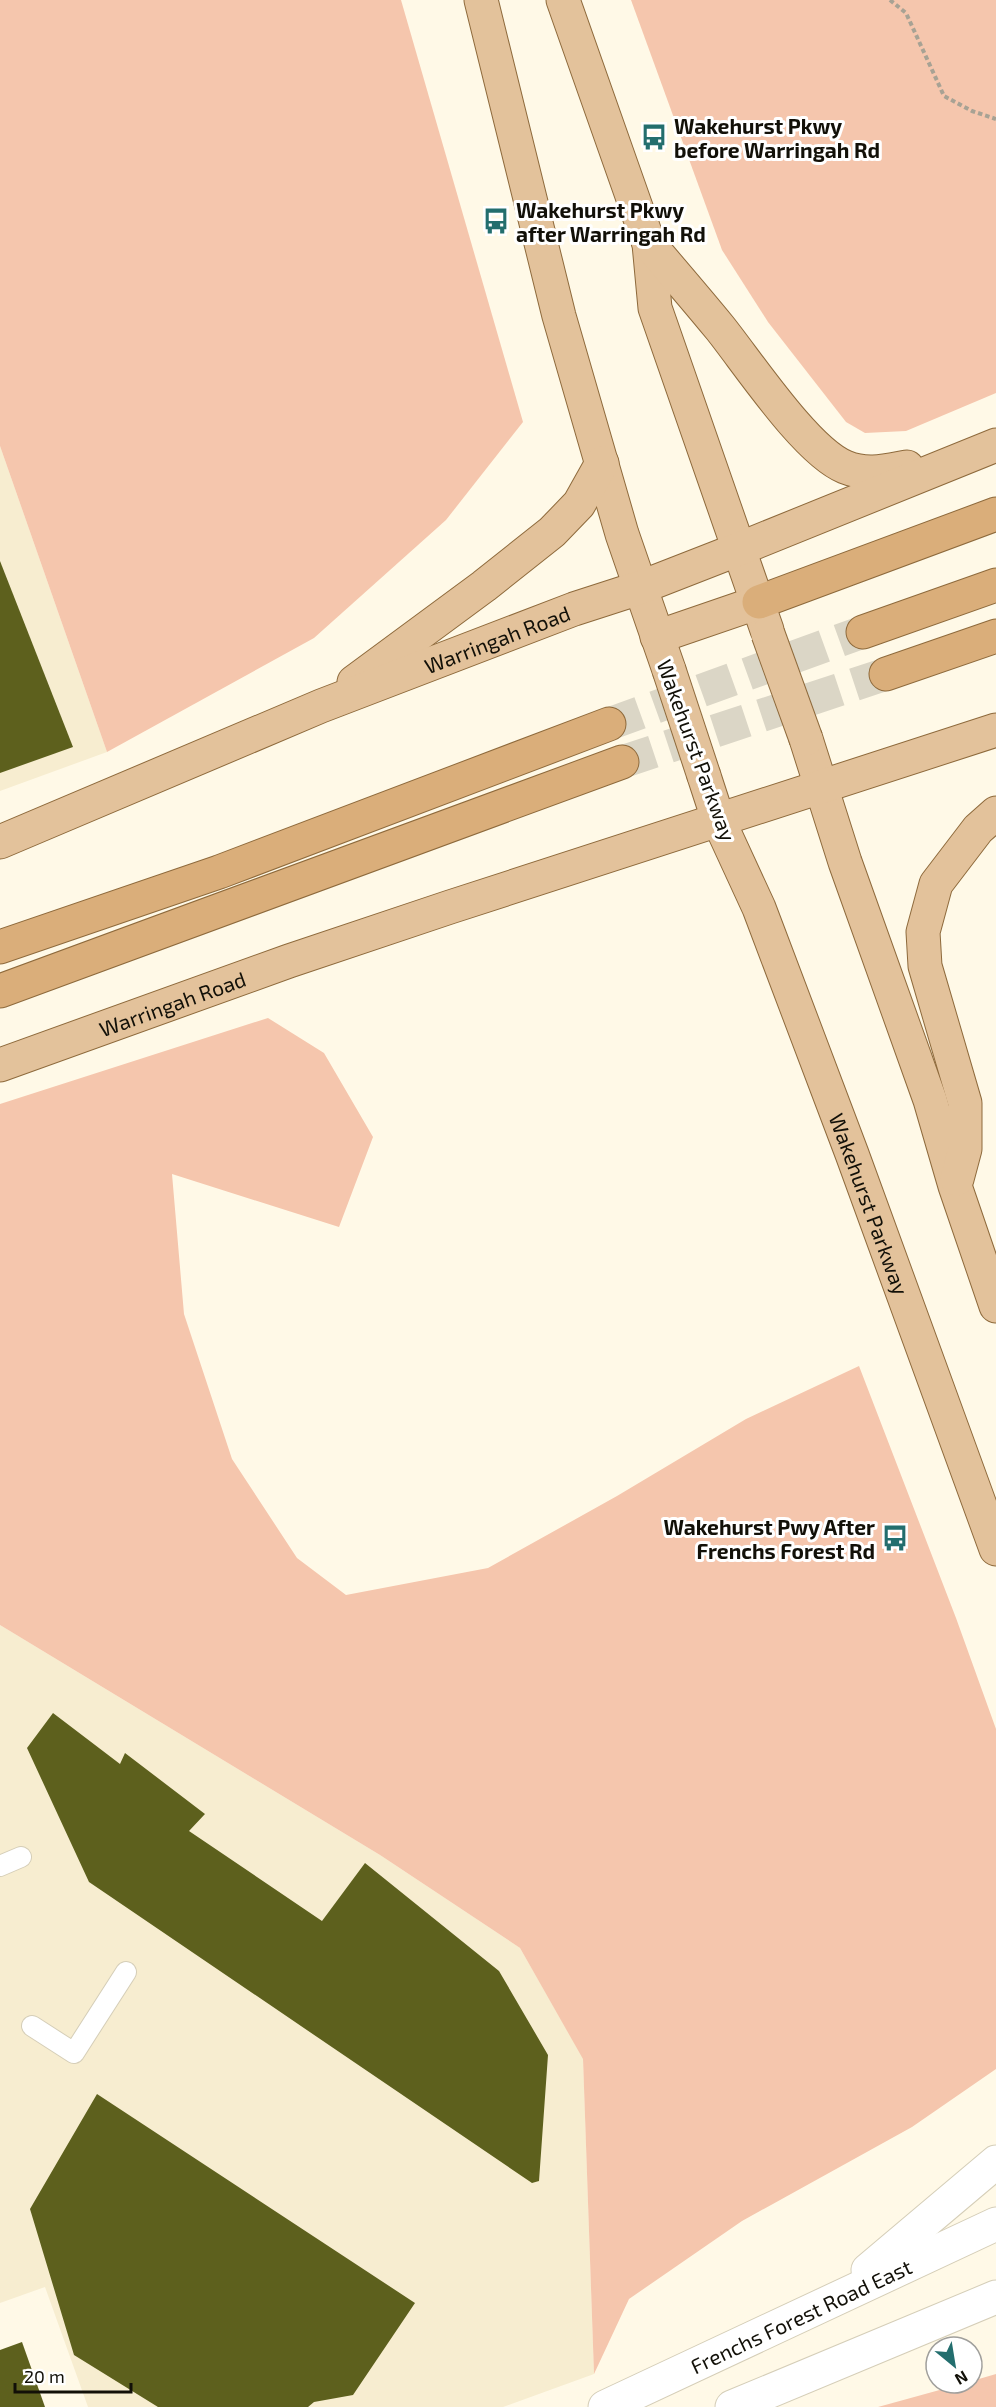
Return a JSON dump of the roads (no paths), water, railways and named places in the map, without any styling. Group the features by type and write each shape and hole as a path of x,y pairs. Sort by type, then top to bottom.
{"highway":[{"path":"759,602 996,514"},
{"path":"863,632 996,585"},
{"path":"886,674 996,636"},
{"path":"0,947 219,872 609,724"},
{"path":"0,991 622,762"}],"main road":[{"name":"Wakehurst Parkway","path":"481,0 559,316 639,588 669,669 718,819 753,894 831,1098 996,1549"},
{"path":"563,0 649,244 655,308 759,602 820,787 930,1100 955,1186 996,1306"},
{"path":"649,244 719,327 789,416 815,444 842,466 861,472 877,473 982,449"},
{"name":"Warringah Road","path":"0,842 321,706 574,609 639,588 982,449"},
{"path":"321,706 484,586 552,532 579,504 602,462"},
{"path":"657,637 759,602"},
{"name":"Warringah Road","path":"0,1065 289,962 718,819 996,730"},
{"path":"955,1186 964,1149 965,1103 925,966 923,932 936,884 978,829 996,813"},
{"path":"837,2297 996,2162"},
{"name":"Frenchs Forest Road East","path":"605,2407 996,2224"},
{"path":"732,2407 996,2297"}],"lane":[{"path":"0,1866 21,1857"},
{"path":"32,2026 74,2054 126,1972"}],"tunnel":[{"path":"609,724 863,632"},
{"path":"622,762 886,674"}],"place":[{"name":"Wakehurst Pkwy before Warringah Rd","path":"654,137"},
{"name":"Wakehurst Pkwy after Warringah Rd","path":"496,221"},
{"name":"Wakehurst Pwy After Frenchs Forest Rd","path":"895,1538"}]}
